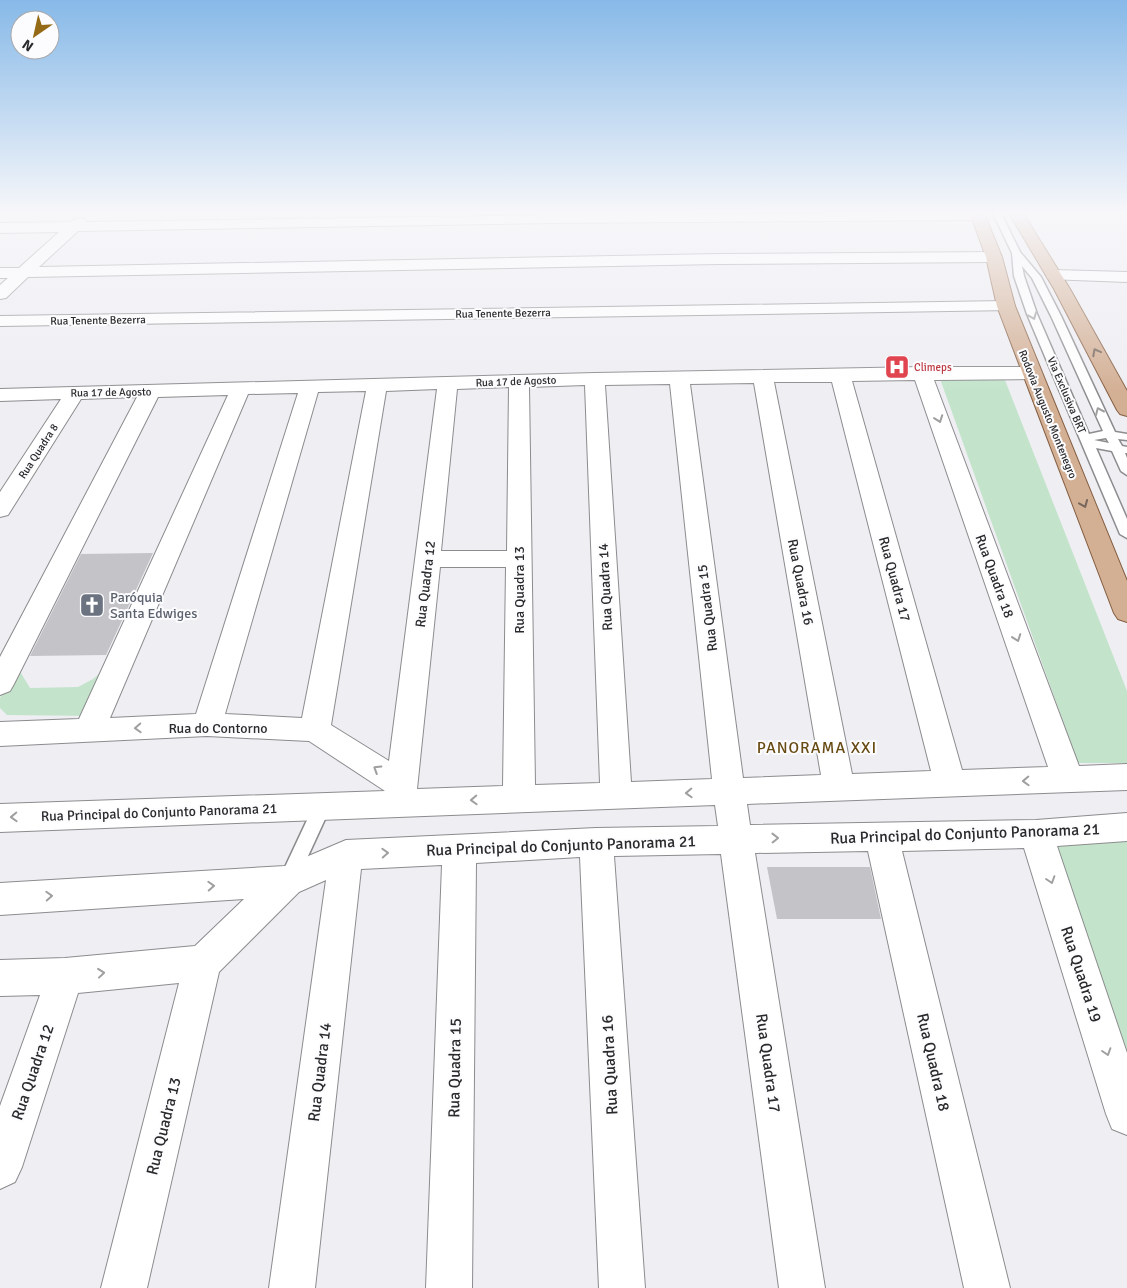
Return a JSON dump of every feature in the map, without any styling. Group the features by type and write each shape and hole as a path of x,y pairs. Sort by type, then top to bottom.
{"main road":[{"name":"Rodovia Augusto Montenegro","path":"998,273 1006,306 1127,612"},
{"path":"1053,273 1126,406"}],"street":[{"path":"0,294 23,273"},
{"path":"1058,282 1127,277"},
{"path":"1058,282 1127,290"},
{"name":"Rua Tenente Bezerra","path":"0,321 1006,306"},
{"name":"Rua 17 de Agosto","path":"0,394 150,392 595,379 922,373 1032,373"},
{"name":"Rua Quadra 18","path":"922,373 1068,780"},
{"name":"Rua Quadra 17","path":"840,375 950,784"},
{"name":"Rua Quadra 16","path":"763,376 840,788"},
{"name":"Rua Quadra 15","path":"679,378 729,791 737,838"},
{"name":"Rua Quadra 14","path":"595,379 616,795"},
{"name":"Rua Quadra 13","path":"519,381 519,799"},
{"name":"Rua Quadra 12","path":"401,794 448,383"},
{"path":"315,730 377,385"},
{"path":"207,725 310,387"},
{"path":"89,731 241,388"},
{"path":"0,684 150,392"},
{"name":"Rua Quadra 8","path":"0,510 76,393"},
{"path":"428,559 519,560"},
{"name":"Rua do Contorno","path":"0,734 207,725 315,730 401,794"},
{"name":"Rua Principal do Conjunto Panorama 21","path":"0,818 322,806 401,794 519,799 1127,778"},
{"name":"Rua Principal do Conjunto Panorama 21","path":"0,899 288,881 346,855 596,842 1036,834 1127,827"},
{"name":"Rua Quadra 19","path":"1036,834 1127,1114"},
{"name":"Rua Quadra 18","path":"882,837 987,1288"},
{"name":"Rua Quadra 17","path":"737,838 802,1288"},
{"name":"Rua Quadra 16","path":"596,842 622,1288"},
{"name":"Rua Quadra 15","path":"449,1288 460,849"},
{"name":"Rua Quadra 14","path":"292,1288 346,855"},
{"path":"0,978 65,976 203,963 288,881"},
{"name":"Rua Quadra 13","path":"124,1288 203,963"},
{"name":"Rua Quadra 12","path":"0,1167 65,976"}],"lane":[{"name":"Via Exclusiva BRT","path":"1019,273 1032,314 1127,534"},
{"name":"Via Exclusiva BRT","path":"1033,273 1056,316 1110,436 1122,449 1127,470"},
{"path":"1122,449 1094,444 1086,440 1090,436 1127,437"},
{"path":"288,881 322,806"}],"green space":[{"path":"1003,375 1127,691 1127,763 1078,763 939,376"},
{"path":"125,653 95,716 7,715 0,708 0,698 16,665 30,688 78,687 93,679"},
{"path":"1127,841 1127,1080 1049,846"}],"building":[{"name":"Paróquia Santa Edwiges","path":"153,553 106,655 30,656 81,554"},
{"path":"767,867 870,867 881,919 777,919"}],"place":[{"name":"Climeps","path":"897,367"},
{"name":"Paróquia Santa Edwiges","path":"92,605"}],"district":[{"name":"PANORAMA XXI","path":"817,747"}]}
